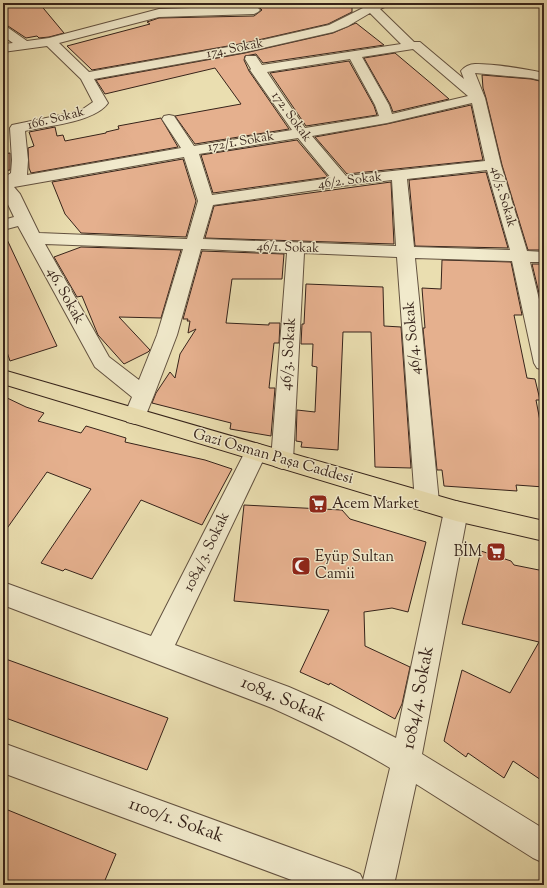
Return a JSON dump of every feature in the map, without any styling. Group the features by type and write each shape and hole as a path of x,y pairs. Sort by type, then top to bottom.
{"main road":[{"name":"Gazi Osman Paşa Caddesi","path":"3,377 456,511 544,531"}],"street":[{"name":"174. Sokak","path":"86,77 251,46 345,24 371,6 385,3"},
{"path":"3,48 50,42 156,8 254,6"},
{"name":"172. Sokak","path":"254,6 256,28 251,46 257,70 301,132 342,181"},
{"path":"371,6 410,46 416,45 478,98"},
{"path":"345,24 387,23"},
{"path":"3,30 24,45"},
{"name":"166. Sokak","path":"3,184 19,175 20,160 17,128 85,114 101,104 86,77 50,42"},
{"name":"174. Sokak","path":"257,70 410,46"},
{"path":"354,55 382,105 387,119"},
{"name":"46/5. Sokak","path":"544,77 507,70 474,68 468,71 478,98 493,165 520,256 544,363"},
{"name":"172/1. Sokak","path":"3,184 301,132 387,119 478,98"},
{"path":"135,416 167,335 206,201 190,151 169,119"},
{"name":"46/2. Sokak","path":"206,201 342,181 493,165"},
{"name":"46/4. Sokak","path":"399,175 427,502"},
{"name":"46. Sokak","path":"3,184 12,194 23,220 102,362 144,395"},
{"path":"3,225 23,220"},
{"name":"46/1. Sokak","path":"33,238 296,249 544,257"},
{"name":"46/3. Sokak","path":"282,460 296,249"},
{"name":"1084/3. Sokak","path":"158,651 256,452"},
{"name":"1084/4. Sokak","path":"378,885 406,761 456,511"},
{"name":"1084. Sokak","path":"3,593 279,697 320,715 406,761 544,847"},
{"name":"1100/1. Sokak","path":"3,758 349,885"}],"building":[{"path":"3,3 39,3 64,33 49,37 39,38 37,36 26,38 8,26 3,25"},
{"path":"165,3 187,3 188,7 166,7"},
{"path":"258,3 352,3 352,12 328,24 245,43 92,70 67,46 150,24 147,22 159,18 254,16 262,10 258,6"},
{"path":"356,23 384,45 263,63 256,54 245,56 244,60 249,71 289,129 195,144 175,116 241,104 215,68 105,94 96,80 245,53 333,33"},
{"path":"395,53 449,99 393,112 364,58"},
{"path":"349,61 374,106 377,115 306,126 270,73"},
{"path":"482,75 531,79 544,82 544,250 528,250 502,165 483,88"},
{"path":"471,105 483,160 347,174 315,137 387,124"},
{"path":"161,118 178,147 31,173 29,168 28,148 34,146 29,132 55,127 57,136 63,135 65,141 106,133 119,129 118,126"},
{"path":"297,140 328,177 213,193 201,155"},
{"path":"10,153 10,170 3,171 3,154"},
{"path":"183,159 196,201 186,237 81,233 65,214 52,182"},
{"path":"486,172 508,248 415,246 409,180"},
{"path":"391,182 394,244 205,238 214,206"},
{"path":"3,231 57,346 10,361 3,340"},
{"path":"81,247 181,250 161,318 119,317 150,350 124,364 98,335 82,296 77,297 54,257"},
{"path":"202,251 284,254 282,279 232,279 226,323 269,325 269,323 280,323 279,343 274,343 269,388 275,388 271,436 230,429 231,423 152,403 156,393 170,372 175,378 180,354 196,329 188,333 190,321 187,321 188,319 183,319"},
{"path":"442,260 511,262 522,315 514,315 527,378 535,379 540,400 536,400 544,442 544,487 516,485 517,491 444,486 442,470 437,470 423,328 425,328 422,288 441,289"},
{"path":"532,264 544,264 544,314"},
{"path":"306,284 383,287 384,326 401,327 411,468 375,467 371,332 343,332 338,450 301,447 302,442 296,441 297,410 315,412 317,367 312,366 313,344 301,344 302,324 304,324"},
{"path":"3,396 26,407 44,413 38,421 81,433 86,426 126,438 125,442 205,460 232,469 202,525 141,500 92,579 65,569 63,571 41,563 91,489 47,472 3,534"},
{"path":"244,505 342,510 350,519 426,542 408,612 392,608 364,612 365,646 410,667 402,704 395,719 330,683 329,685 300,672 329,610 234,601"},
{"path":"481,551 511,561 514,565 544,571 544,782 513,761 504,778 468,753 466,757 444,741 462,670 510,693 539,642 462,624"},
{"path":"3,658 168,718 147,770 3,717"},
{"path":"3,808 116,854 103,885 13,885 3,881"}],"place":[{"name":"Acem Market","path":"318,504"},
{"name":"BİM","path":"496,552"},
{"name":"Eyüp Sultan Camii","path":"301,566"}]}
